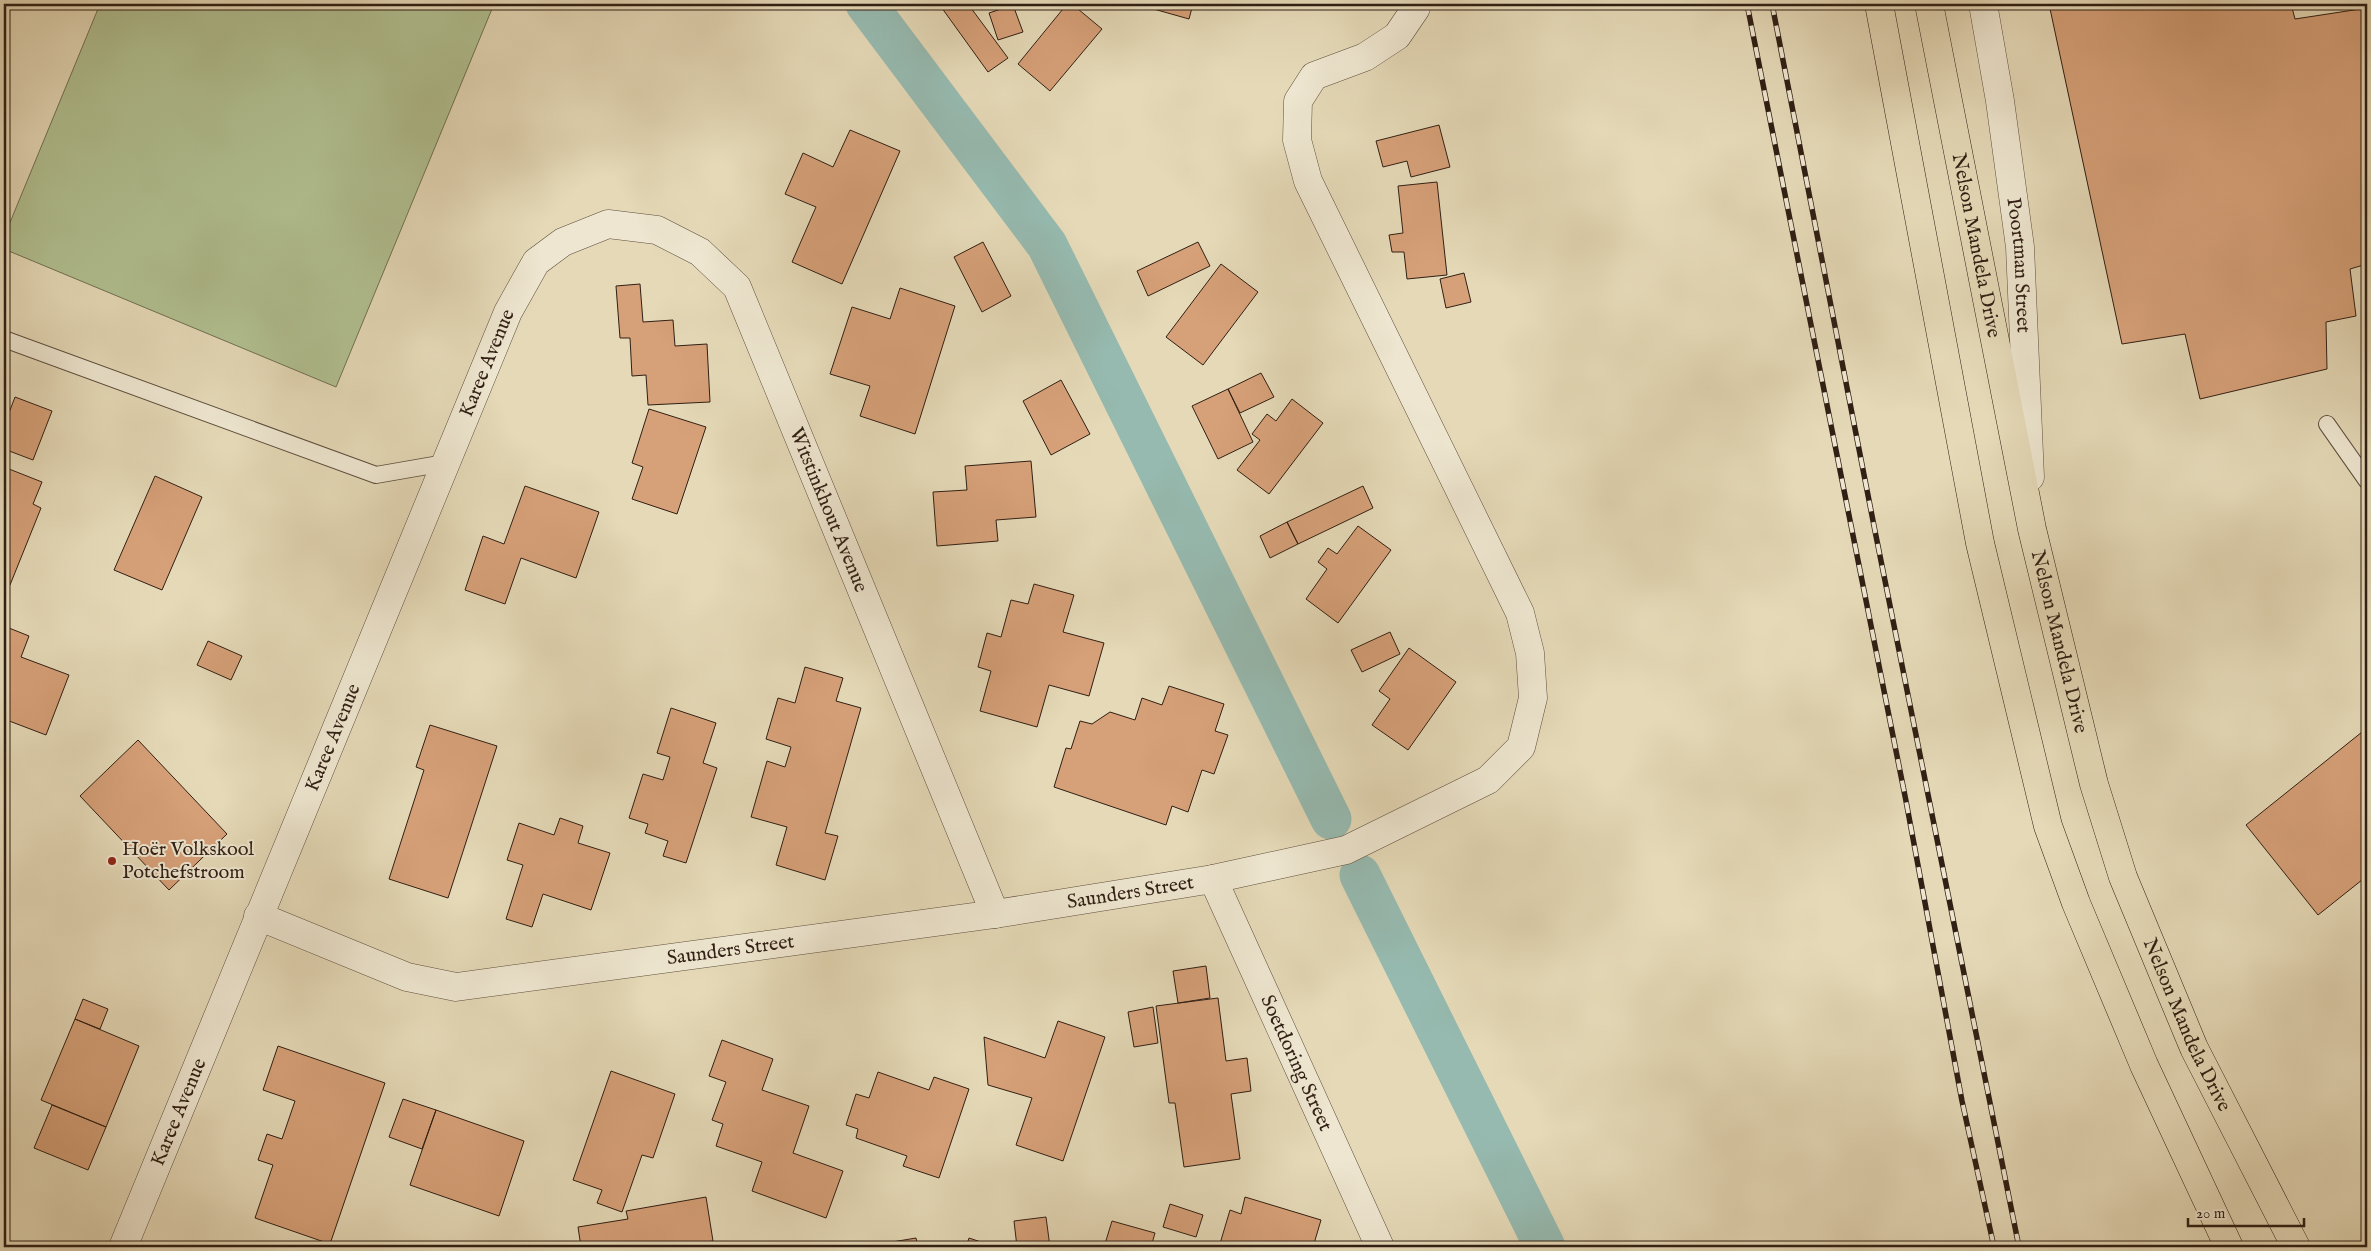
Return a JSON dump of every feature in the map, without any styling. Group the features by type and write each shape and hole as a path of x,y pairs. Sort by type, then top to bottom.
{"highway":[{"path":"1879,4 1980,543 2048,826 2076,903 2144,1064 2230,1247"},
{"name":"Nelson Mandela Drive","path":"1929,4 2032,529 2094,784 2123,877 2194,1048 2296,1247"}],"street":[{"name":"Saunders Street","path":"258,916 407,977 456,986 995,914 1213,879 1346,850 1488,780 1521,747 1533,698 1530,653 1520,613 1308,181 1297,140 1298,101 1314,76 1365,57 1397,36 1416,8 1416,4"},
{"name":"Poortman Street","path":"1984,4 2000,101 2020,247 2032,529"},
{"name":"Witstinkhout Avenue","path":"563,242 608,224 656,230 700,252 737,288 995,914"},
{"name":"Karee Avenue","path":"123,1247 508,312 536,262 563,242"},
{"name":"Soetdoring Street","path":"1213,879 1380,1247"}],"lane":[{"path":"4,339 376,475 446,463"},
{"path":"2327,424 2367,481"}],"green space":[{"path":"100,4 494,4 336,387 4,249 4,237"}],"building":[{"path":"939,4 968,4 1008,58 988,72"},
{"path":"1067,4 1072,4 1102,29 1050,91 1018,64"},
{"path":"1144,4 1193,4 1189,19 1143,6"},
{"path":"2049,4 2291,4 2295,19 2367,8 2367,264 2350,269 2356,316 2326,322 2327,369 2200,399 2185,334 2122,344"},
{"path":"1013,5 1023,32 998,40 989,13"},
{"path":"1439,125 1450,167 1411,177 1407,161 1383,167 1376,141"},
{"path":"850,130 900,151 842,284 792,262 816,207 785,194 803,153 833,167"},
{"path":"1437,182 1447,275 1407,279 1404,252 1392,252 1389,235 1403,233 1398,186"},
{"path":"983,242 1011,296 982,312 954,257"},
{"path":"1198,242 1210,266 1148,296 1137,271"},
{"path":"1221,264 1258,292 1203,365 1166,337"},
{"path":"1464,273 1471,302 1446,308 1440,279"},
{"path":"640,284 643,322 673,320 675,346 707,344 710,402 648,405 646,375 632,376 630,338 620,338 616,286"},
{"path":"900,288 955,306 915,434 860,416 870,386 830,374 852,307 890,319"},
{"path":"1261,373 1274,397 1240,413 1228,389"},
{"path":"1061,380 1090,434 1051,455 1023,401"},
{"path":"1228,389 1253,442 1218,459 1192,406"},
{"path":"15,397 52,411 33,460 4,449 4,426"},
{"path":"1292,399 1323,423 1269,494 1237,470 1260,440 1252,434 1267,414 1276,421"},
{"path":"649,409 706,427 677,514 632,499 643,467 632,463"},
{"path":"1031,461 1036,517 996,520 998,541 937,546 933,492 967,490 965,466"},
{"path":"4,467 42,482 33,504 41,508 10,585 4,583"},
{"path":"155,476 202,497 162,590 114,570"},
{"path":"525,486 599,512 576,578 521,558 505,604 465,590 483,536 504,544"},
{"path":"1363,486 1373,508 1298,544 1287,522"},
{"path":"1287,522 1298,544 1270,558 1260,536"},
{"path":"1358,526 1391,550 1338,623 1306,599 1327,569 1318,562 1328,548 1337,554"},
{"path":"1034,584 1074,595 1063,632 1104,643 1089,696 1049,685 1037,727 980,711 991,671 978,667 987,633 1001,637 1011,600 1028,604"},
{"path":"4,626 29,636 21,657 69,675 46,735 4,719"},
{"path":"1390,632 1400,654 1362,672 1351,650"},
{"path":"208,641 242,656 231,680 197,665"},
{"path":"1409,648 1456,682 1408,750 1372,725 1390,699 1379,691"},
{"path":"805,667 843,678 836,701 861,708 825,833 838,836 825,880 776,865 787,827 751,817 767,761 785,767 791,747 766,739 778,698 795,703"},
{"path":"1169,686 1224,704 1215,731 1228,735 1214,774 1202,770 1188,812 1172,806 1166,825 1054,787 1066,748 1071,749 1080,721 1092,724 1110,712 1135,720 1142,698 1162,705"},
{"path":"671,708 716,723 703,763 717,768 686,863 663,856 668,841 645,833 648,824 629,818 643,774 663,780 670,757 657,753"},
{"path":"430,725 497,746 448,898 389,879 424,770 416,767"},
{"path":"2367,728 2367,876 2318,915 2246,825"},
{"path":"138,740 227,834 169,890 80,796"},
{"path":"560,818 583,826 578,843 610,853 591,910 543,894 532,927 506,919 523,865 507,860 519,823 554,835"},
{"path":"1206,966 1210,998 1178,1003 1173,971"},
{"path":"1218,998 1226,1061 1247,1058 1251,1091 1231,1094 1240,1159 1184,1167 1175,1103 1169,1103 1156,1006"},
{"path":"83,999 108,1009 100,1029 75,1019"},
{"path":"1153,1007 1158,1043 1134,1047 1128,1012"},
{"path":"75,1019 139,1046 106,1127 41,1100"},
{"path":"1058,1021 1105,1037 1063,1161 1016,1145 1032,1098 988,1085 984,1037 1045,1058"},
{"path":"722,1040 773,1059 762,1090 809,1106 793,1153 843,1171 826,1218 752,1191 762,1162 716,1146 723,1124 712,1120 726,1082 709,1076"},
{"path":"278,1046 385,1083 330,1244 255,1218 273,1165 258,1160 267,1134 282,1139 295,1101 263,1090"},
{"path":"611,1071 675,1094 653,1158 642,1155 622,1212 597,1203 602,1190 573,1180"},
{"path":"878,1072 929,1090 934,1077 969,1089 939,1178 903,1166 907,1156 856,1138 858,1129 846,1125 856,1094 869,1098"},
{"path":"403,1099 436,1110 422,1149 389,1137"},
{"path":"52,1105 106,1127 88,1170 34,1148"},
{"path":"436,1110 524,1141 499,1216 410,1185"},
{"path":"706,1197 713,1241 675,1247 581,1247 578,1227 628,1219 626,1211"},
{"path":"1245,1197 1321,1220 1313,1247 1219,1247 1230,1210 1241,1214"},
{"path":"1170,1204 1203,1215 1196,1237 1163,1227"},
{"path":"1046,1217 1050,1247 1017,1247 1014,1221"},
{"path":"1112,1221 1155,1233 1151,1247 1104,1247"},
{"path":"916,1238 918,1247 875,1247 874,1245"},
{"path":"969,1238 996,1247 966,1247"},
{"path":"1073,1242 1089,1247 1072,1247"},
{"path":"763,1244 763,1247 743,1247"}],"waterway":[{"path":"866,4 1047,245 1331,819"},
{"path":"1360,875 1545,1247"}],"railway":[{"path":"1747,4 1906,801 1962,1101 1994,1247"},
{"path":"1772,4 1875,531 2019,1247"}],"place":[{"name":"Hoër Volkskool Potchefstroom","path":"112,861"}]}
